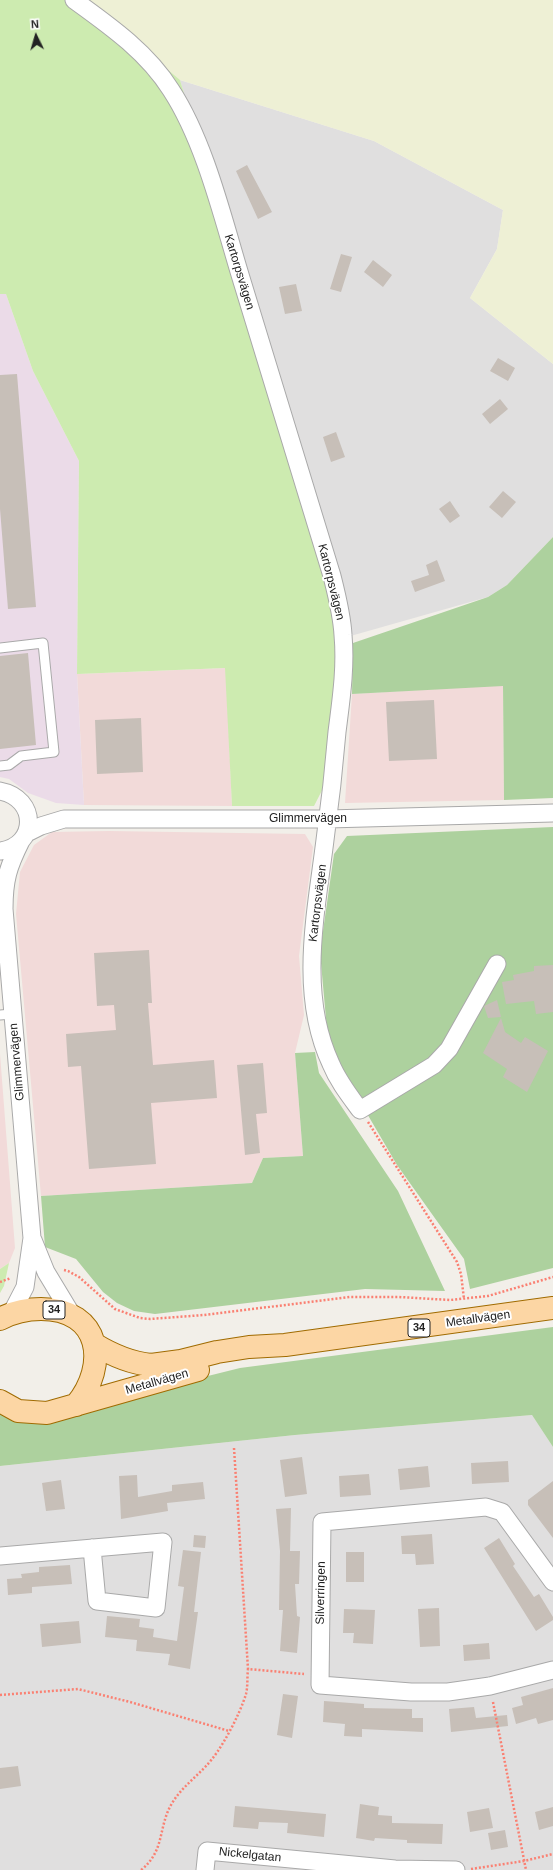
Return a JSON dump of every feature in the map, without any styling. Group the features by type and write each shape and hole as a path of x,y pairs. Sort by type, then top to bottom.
{"main road":[{"name":"Metallvägen","path":"94,1344 109,1354 122,1359 137,1364 151,1365 225,1351 285,1345 553,1308"},
{"name":"34","path":"0,1401 18,1411 33,1413 54,1412 76,1405 90,1386 97,1360 94,1344 84,1326 72,1315 49,1309 35,1309 6,1316"},
{"name":"Metallvägen","path":"76,1405 285,1345"}],"street":[{"name":"Kartorpsvägen","path":"74,0 108,25 140,52 158,72 171,90 194,135 224,221 339,603 343,636 343,676 328,819 312,944 313,994 320,1033 331,1065 360,1110"},
{"name":"Glimmervägen","path":"0,791 15,796 26,808 29,821 24,837 2,882 6,1014 32,1238 28,1275 21,1297 6,1316"},
{"name":"Glimmervägen","path":"26,808 64,819 328,819 553,813"},
{"name":"Glimmervägen","path":"0,851 9,850 24,837 41,826 64,819"},
{"path":"360,1110 434,1065 449,1049 497,964"},
{"name":"Glimmervägen","path":"32,1238 46,1272 72,1315"},
{"name":"Silverringen","path":"320,1676 322,1522 486,1507 502,1512 551,1574"},
{"path":"0,1556 92,1548 163,1542 156,1608 97,1600 92,1548"},
{"path":"320,1676 320,1684 404,1692 448,1692 490,1686 553,1670"},
{"name":"Nickelgatan","path":"204,1870 207,1851 395,1869 456,1870"}],"lane":[{"path":"0,648 43,643 54,752 21,756 9,765 0,766"}],"path":[{"path":"360,1110 457,1262 461,1274 464,1299"},
{"path":"46,1272 60,1270 68,1271 79,1277 115,1309 140,1318 150,1319 211,1314 350,1297 450,1300 464,1299 488,1296 553,1277"},
{"path":"0,1282 12,1277 28,1275"},
{"path":"141,1870 148,1865 157,1852 170,1807 176,1796 208,1765 229,1731 246,1693 248,1669 234,1448"},
{"path":"248,1669 320,1676"},
{"path":"490,1686 526,1870"},
{"path":"0,1695 78,1689 130,1702 229,1731"},
{"path":"464,1870 524,1861 553,1854"}],"shaded area":[{"path":"180,80 374,141 503,210 497,249 470,298 553,364 553,537 507,585 488,597 347,637"},
{"path":"0,294 6,294 33,371 79,461 77,674 84,805 56,803 28,793 9,779 0,777"},
{"path":"226,668 232,806 84,805 77,674"},
{"path":"503,685 504,800 345,803 352,694"},
{"path":"109,831 305,834 313,847 299,956 304,1015 295,1053 303,1156 263,1158 252,1183 41,1196 16,914 20,872 34,845 52,832"},
{"path":"0,1054 15,1248 9,1263 0,1269"},
{"path":"532,1415 553,1447 553,1870 0,1870 0,1466 295,1435"}],"green space":[{"path":"0,0 85,0 180,80 347,637 337,761 314,806 232,806 225,668 77,674 79,461 33,371 6,294 0,294"},
{"path":"85,0 553,0 553,364 470,298 497,249 503,210 374,141 180,80"},
{"path":"553,537 553,798 504,800 503,686 352,694 353,643 488,597 507,585"},
{"path":"553,827 553,1268 470,1289 464,1259 397,1165 362,1105 328,1041 320,952 334,854 347,836"},
{"path":"315,1052 319,1073 398,1191 445,1291 365,1289 155,1314 134,1311 117,1303 103,1292 76,1259 45,1247 41,1196 252,1183 263,1158 303,1156 295,1053"},
{"path":"9,1263 4,1286 0,1293 0,1269"},
{"path":"553,1327 553,1447 532,1415 295,1435 0,1466 0,1414 23,1422 240,1368"}],"building":[{"path":"247,165 272,212 258,219 236,171"},
{"path":"341,254 352,257 341,292 330,289"},
{"path":"373,260 392,275 383,287 364,272"},
{"path":"296,284 302,311 285,314 279,287"},
{"path":"498,358 515,368 508,381 490,371"},
{"path":"17,374 36,607 8,609 0,509 0,375"},
{"path":"500,399 508,409 490,424 482,414"},
{"path":"336,432 345,457 331,462 323,437"},
{"path":"503,491 516,502 502,518 489,507"},
{"path":"450,501 460,516 450,523 439,509"},
{"path":"437,560 445,581 415,592 411,581 429,575 426,565"},
{"path":"28,653 36,745 0,749 0,656"},
{"path":"434,700 437,759 389,761 386,702"},
{"path":"141,718 143,772 97,774 95,720"},
{"path":"149,950 152,1003 148,1003 153,1065 214,1060 217,1098 151,1103 156,1164 89,1169 81,1066 68,1067 66,1034 116,1030 114,1005 97,1006 94,953"},
{"path":"553,965 553,1012 536,1014 534,1001 506,1004 502,982 514,980 513,975 534,971 534,966"},
{"path":"497,1000 501,1017 488,1018 484,1006"},
{"path":"501,1018 505,1032 521,1043 525,1037 548,1051 527,1092 503,1077 507,1069 483,1053"},
{"path":"263,1063 267,1113 256,1114 260,1153 245,1155 237,1065"},
{"path":"302,1457 307,1494 285,1497 280,1460"},
{"path":"508,1461 509,1482 472,1484 471,1463"},
{"path":"428,1466 430,1487 400,1490 398,1469"},
{"path":"369,1474 371,1495 340,1497 339,1476"},
{"path":"137,1475 138,1497 172,1491 172,1485 203,1482 205,1499 167,1503 168,1511 121,1519 119,1476"},
{"path":"61,1480 65,1509 46,1511 42,1483"},
{"path":"553,1481 553,1538 528,1505 528,1500"},
{"path":"291,1508 290,1551 300,1551 299,1584 295,1584 297,1616 300,1617 297,1653 280,1651 283,1610 279,1610 280,1551 276,1509"},
{"path":"432,1534 434,1564 416,1565 415,1554 402,1554 401,1536"},
{"path":"194,1535 206,1536 205,1548 193,1547"},
{"path":"499,1538 515,1564 513,1566 534,1597 539,1594 553,1617 553,1620 536,1631 484,1548"},
{"path":"183,1550 201,1552 194,1612 198,1612 190,1669 168,1665 170,1654 136,1651 137,1640 105,1637 107,1616 140,1619 139,1627 154,1629 153,1637 177,1641 184,1587 178,1586"},
{"path":"346,1552 364,1552 364,1582 346,1582"},
{"path":"70,1565 72,1584 32,1587 32,1593 8,1595 7,1579 22,1578 21,1574 39,1572 39,1567"},
{"path":"439,1608 440,1646 420,1647 418,1609"},
{"path":"344,1609 375,1610 373,1644 353,1643 354,1633 343,1633"},
{"path":"79,1621 81,1643 42,1647 40,1624"},
{"path":"489,1643 490,1659 464,1661 463,1645"},
{"path":"553,1688 553,1720 538,1724 536,1718 516,1724 512,1708 523,1705 521,1697"},
{"path":"283,1694 298,1696 292,1738 277,1735"},
{"path":"324,1701 364,1704 364,1708 412,1709 412,1718 423,1718 423,1732 362,1729 362,1737 344,1736 345,1724 323,1722"},
{"path":"474,1707 476,1718 507,1715 508,1726 451,1732 449,1709"},
{"path":"18,1766 21,1786 0,1789 0,1768"},
{"path":"360,1804 379,1807 378,1815 392,1816 392,1823 443,1824 442,1844 407,1843 407,1840 375,1838 374,1841 356,1838"},
{"path":"235,1806 326,1814 324,1837 287,1833 288,1823 259,1822 258,1829 233,1827"},
{"path":"553,1807 553,1826 539,1830 535,1812"},
{"path":"489,1808 493,1828 470,1832 467,1812"},
{"path":"505,1830 508,1847 491,1850 488,1833"}]}
